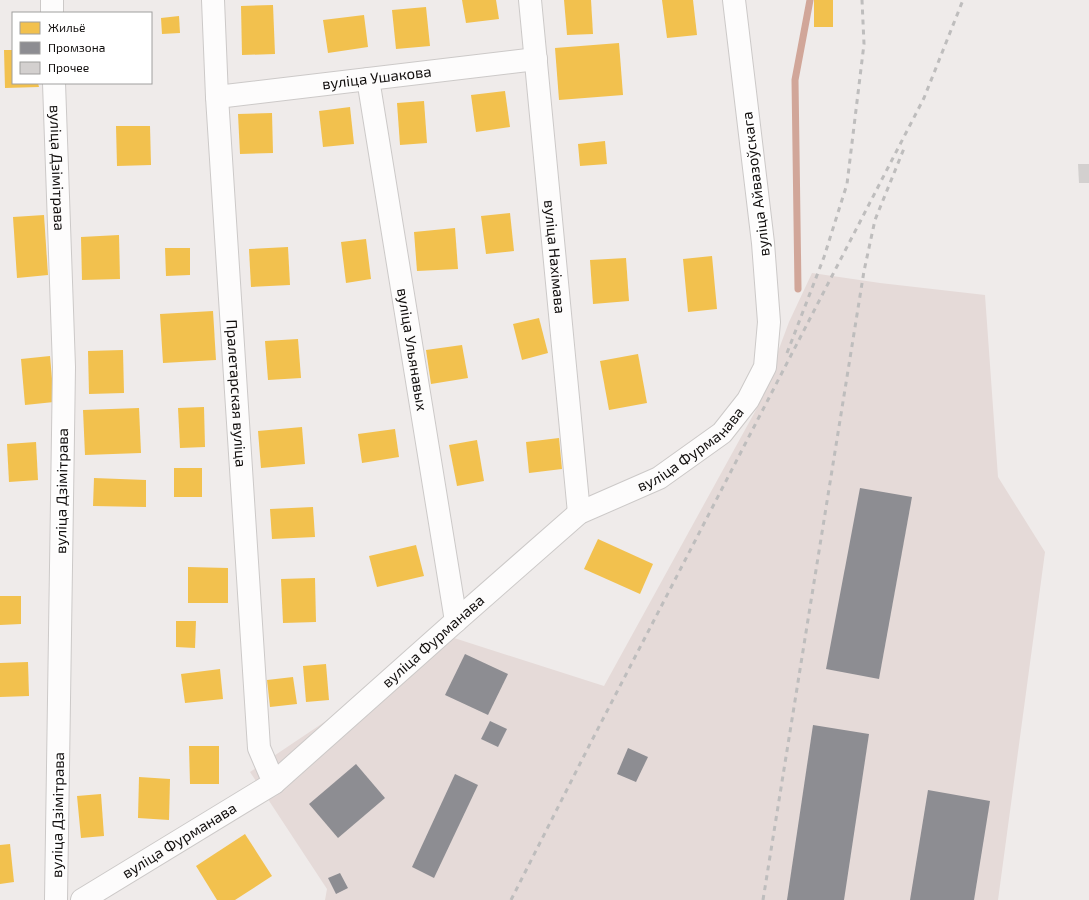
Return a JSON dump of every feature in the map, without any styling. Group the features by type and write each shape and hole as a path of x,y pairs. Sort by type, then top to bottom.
{"street":[{"path":"52,0 52,12"},
{"name":"Пралетарская вуліца","path":"214,0 217,97 260,748 274,783"},
{"name":"вуліца Нахімава","path":"530,0 579,513"},
{"name":"вуліца Айвазоўскага","path":"734,0 763,243 769,322 765,367"},
{"name":"вуліца Ушакова","path":"217,97 536,59"},
{"name":"вуліца Ульянавых","path":"368,79 456,621"},
{"name":"вуліца Дзімітрава","path":"54,84 64,367 56,900"},
{"name":"вуліца Фурманава","path":"82,900 274,783 579,513 659,478 722,433 748,400 765,367"}],"shaded area":[{"path":"812,273 880,283 985,295 998,477 1045,552 998,900 325,900 327,889 250,772 451,637 604,686 757,408 789,322"}],"building: Жильё":[{"path":"462,0 496,0 499,19 466,23"},
{"path":"564,0 591,0 593,34 567,35"},
{"path":"662,0 693,0 697,35 667,38"},
{"path":"814,0 833,0 833,27 814,27"},
{"path":"273,5 275,54 242,55 241,6"},
{"path":"426,7 430,46 396,49 392,10"},
{"path":"364,15 368,47 328,53 323,20"},
{"path":"179,16 180,33 162,34 161,18"},
{"path":"619,43 623,95 559,100 555,48"},
{"path":"4,50 12,50 12,84 38,84 39,87 5,88"},
{"path":"505,91 510,127 476,132 471,95"},
{"path":"424,101 427,143 400,145 397,103"},
{"path":"350,107 354,144 323,147 319,111"},
{"path":"272,113 273,153 240,154 238,114"},
{"path":"116,126 150,126 151,165 117,166"},
{"path":"605,141 607,164 580,166 578,144"},
{"path":"510,213 514,251 486,254 481,216"},
{"path":"44,215 48,275 17,278 13,217"},
{"path":"455,228 458,269 417,271 414,232"},
{"path":"119,235 120,279 82,280 81,237"},
{"path":"366,239 371,279 346,283 341,242"},
{"path":"288,247 290,285 251,287 249,249"},
{"path":"165,248 190,248 190,275 166,276"},
{"path":"712,256 717,309 688,312 683,259"},
{"path":"626,258 629,301 593,304 590,260"},
{"path":"213,311 216,360 163,363 160,314"},
{"path":"539,318 548,353 522,360 513,324"},
{"path":"298,339 301,378 268,380 265,341"},
{"path":"462,345 468,378 431,384 426,350"},
{"path":"123,350 124,393 89,394 88,351"},
{"path":"638,354 647,403 609,410 600,361"},
{"path":"50,356 54,402 25,405 21,359"},
{"path":"204,407 205,447 180,448 178,408"},
{"path":"139,408 141,453 85,455 83,410"},
{"path":"302,427 305,464 261,468 258,431"},
{"path":"395,429 399,457 362,463 358,434"},
{"path":"559,438 562,469 529,473 526,442"},
{"path":"477,440 484,481 457,486 449,445"},
{"path":"36,442 38,480 9,482 7,444"},
{"path":"174,468 202,468 202,497 174,497"},
{"path":"94,478 146,480 146,507 93,506"},
{"path":"313,507 315,537 272,539 270,509"},
{"path":"598,539 653,564 640,594 584,569"},
{"path":"416,545 424,576 377,587 369,556"},
{"path":"188,567 228,568 228,603 188,603"},
{"path":"315,578 316,622 283,623 281,579"},
{"path":"0,596 21,596 21,624 0,625"},
{"path":"176,621 196,621 195,648 176,647"},
{"path":"28,662 29,696 0,697 0,663"},
{"path":"326,664 329,700 306,702 303,666"},
{"path":"220,669 223,699 185,703 181,674"},
{"path":"293,677 297,704 270,707 267,680"},
{"path":"189,746 219,746 219,784 190,784"},
{"path":"139,777 170,779 169,820 138,818"},
{"path":"101,794 104,836 81,838 77,796"},
{"path":"245,834 272,876 235,900 217,900 196,866"},
{"path":"10,844 14,882 0,884 0,845"}],"building: Промзона":[{"path":"860,488 912,497 879,679 826,669"},
{"path":"465,654 508,674 488,715 445,695"},
{"path":"490,721 507,729 498,747 481,739"},
{"path":"813,725 869,734 844,900 787,900"},
{"path":"628,748 648,757 636,782 617,774"},
{"path":"356,764 385,798 338,838 309,804"},
{"path":"455,774 478,785 434,878 412,867"},
{"path":"928,790 990,801 974,900 910,900"},
{"path":"340,873 348,888 336,894 328,878"}],"building: Прочее":[{"path":"1078,164 1089,164 1089,183 1079,183"}],"waterway":[{"path":"798,289 795,80 810,0"}],"railway":[{"path":"787,353 824,257 847,184 864,44 862,0"},
{"path":"511,900 924,98 963,0"},
{"path":"763,900 864,271 875,220 905,146"}]}
